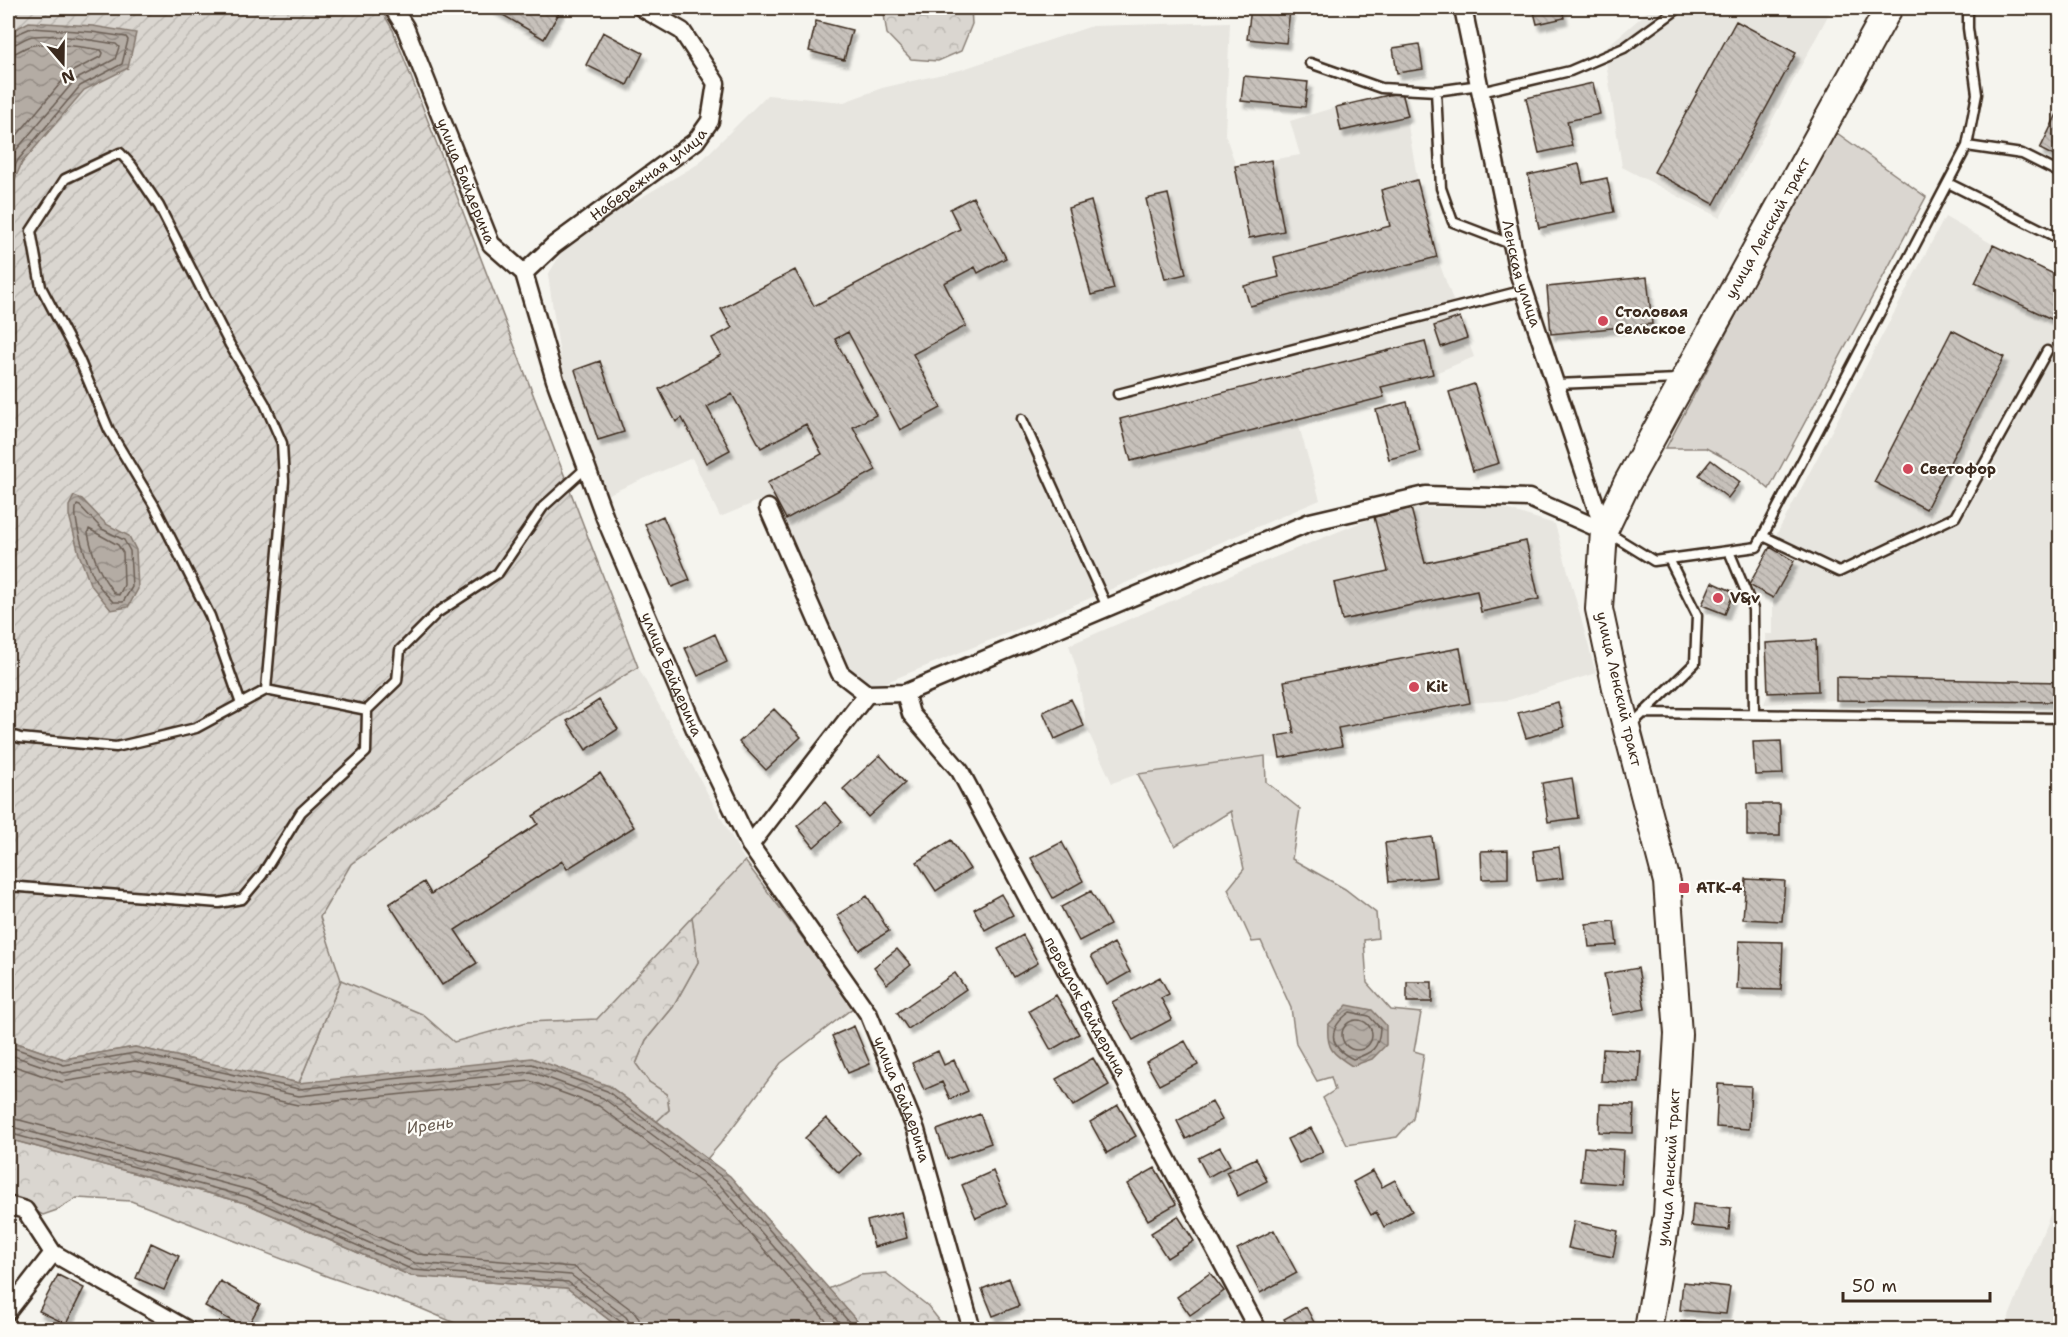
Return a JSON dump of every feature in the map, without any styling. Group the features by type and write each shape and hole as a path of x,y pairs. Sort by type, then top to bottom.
{"main road":[{"name":"улица Ленский тракт","path":"1648,1329 1667,1215 1678,1034 1667,882 1635,721 1599,609 1604,531 1627,483 1889,8"}],"street":[{"name":"улица Байдерина","path":"393,8 405,27 491,244 524,273 555,380 605,518 703,748 750,845 869,1015 916,1130 972,1329"},
{"name":"Набережная улица","path":"524,273 554,245 696,141 710,121 716,83 682,31 642,8"},
{"name":"Ленская улица","path":"1463,8 1513,245 1525,290 1604,531"},
{"path":"768,508 840,673 867,694 905,693 1310,522 1426,495 1529,498 1604,531"},
{"name":"переулок Байдерина","path":"905,693 911,714 960,771 1258,1329"},
{"path":"750,845 867,694"},
{"path":"8,1205 25,1210 53,1253 188,1329"},
{"path":"8,1311 53,1253"}],"lane":[{"path":"1310,63 1381,88 1436,91 1480,89 1570,71 1624,48 1679,8"},
{"path":"1604,531 1654,561 1757,546 1967,146 1977,94 1968,28 1968,8"},
{"path":"1436,91 1441,188 1453,222 1513,245"},
{"path":"1967,146 2022,154 2061,173"},
{"path":"241,704 210,616 154,505 109,429 79,359 41,287 31,231 66,179 120,153 132,166 159,206 230,345 265,404 282,443 283,492 266,690"},
{"path":"1948,183 2061,239"},
{"path":"1118,394 1525,290"},
{"path":"1763,536 1839,572 1955,517 2047,351"},
{"path":"1556,384 1684,379"},
{"path":"1022,419 1108,609"},
{"path":"8,886 219,903 242,899 262,875 301,812 366,752 367,710 398,681 400,650 437,614 498,573 543,507 587,467"},
{"path":"1728,551 1753,609 1754,714"},
{"path":"1635,721 1695,663 1697,615 1669,559"},
{"path":"8,734 20,738 116,747 196,728 266,690 367,710"},
{"path":"1635,721 1754,714 2061,718"}],"shaded area":[{"path":"1652,8 1832,8 1720,218 1622,167 1604,49"},
{"path":"1230,22 1225,134 1236,166 1300,155 1290,121 1336,107 1402,92 1419,188 1437,257 1474,357 1433,374 1382,387 1384,397 1297,419 1320,500 1013,631 872,688 844,669 766,498 720,517 692,458 604,496 564,383 548,275 569,240 698,164 767,95 844,102 882,88 960,70 1092,26"},
{"path":"1945,217 1994,245 2060,277 2060,682 1837,677 1836,700 1764,704 1768,693 1766,634 1773,634 1773,598 1794,561 1770,547"},
{"path":"1496,506 1555,524 1596,673 1509,700 1470,703 1339,727 1342,746 1280,758 1265,756 1138,774 1112,783 1087,729 1077,670 1069,645 1374,517 1411,508"},
{"path":"638,667 745,861 597,1019 527,1022 454,1042 422,1014 341,980 320,917 351,864 514,746"},
{"path":"2060,1190 2060,1329 2004,1329"}],"green space":[{"path":"8,8 380,8 393,30 638,667 514,746 351,864 320,917 341,980 299,1083 135,1047 64,1059 8,1040"},
{"path":"883,8 971,8 972,24 961,51 938,61 911,59 887,34"},
{"path":"1837,133 1926,197 1769,489 1747,470 1706,448 1666,448 1824,148"},
{"path":"1265,756 1266,782 1300,809 1292,859 1345,889 1376,913 1378,938 1364,940 1367,983 1391,1010 1421,1013 1414,1051 1424,1054 1413,1119 1397,1137 1347,1145 1323,1098 1335,1090 1331,1077 1317,1081 1296,1044 1291,1008 1261,941 1252,942 1228,889 1244,869 1231,811 1175,846 1138,774"},
{"path":"745,861 854,1007 781,1063 707,1159 657,1121 669,1110 667,1094 649,1082 636,1064 646,1040 673,1007 698,962 692,917"},
{"path":"692,917 698,962 673,1007 646,1040 636,1064 649,1082 667,1094 669,1110 657,1121 609,1086 299,1083 341,980 422,1014 454,1042 527,1022 597,1019"},
{"path":"8,1139 245,1203 411,1276 567,1288 621,1329 469,1329 415,1306 329,1277 131,1201 77,1198 43,1215 8,1197"},
{"path":"886,1273 928,1306 946,1329 864,1329 828,1289 860,1275"}],"water":[{"path":"29,22 93,26 136,33 128,68 84,90 22,163 8,194 8,33"},
{"path":"74,496 82,499 106,524 129,536 136,550 138,589 128,607 111,610 90,584 69,515 69,506"},
{"path":"1347,1005 1372,1010 1386,1025 1386,1045 1372,1059 1352,1066 1332,1050 1328,1040 1328,1025"},
{"name":"Ирень","path":"8,1040 64,1059 135,1047 299,1083 532,1058 609,1086 730,1176 864,1329 621,1329 567,1288 411,1276 245,1203 8,1139"}],"building":[{"path":"491,8 562,8 544,39"},
{"path":"1251,8 1290,11 1286,43 1247,39"},
{"path":"1533,8 1562,8 1564,18 1537,24"},
{"path":"816,21 852,30 844,60 809,51"},
{"path":"1736,21 1796,53 1714,204 1654,172"},
{"path":"603,32 643,53 627,85 586,65"},
{"path":"1419,44 1423,69 1397,73 1393,48"},
{"path":"1244,76 1308,82 1305,107 1241,101"},
{"path":"1593,83 1600,114 1567,121 1572,146 1539,153 1526,98"},
{"path":"1402,92 1408,116 1341,131 1336,107"},
{"path":"2058,112 2060,113 2060,159 2040,149"},
{"path":"1271,160 1284,231 1249,238 1235,166"},
{"path":"1579,164 1583,183 1607,178 1614,212 1539,228 1528,175"},
{"path":"1417,180 1437,257 1250,306 1244,286 1279,277 1274,257 1390,226 1381,190"},
{"path":"1168,194 1186,274 1165,279 1146,199"},
{"path":"973,197 1006,258 978,273 975,267 944,283 966,326 913,354 941,408 900,430 848,332 835,339 876,415 853,427 876,470 786,519 767,483 822,454 806,424 761,448 732,394 707,407 730,450 706,463 682,418 676,422 659,389 721,355 712,338 732,328 721,309 795,270 814,306 960,229 950,209"},
{"path":"1091,201 1114,289 1091,295 1068,208"},
{"path":"1993,245 2060,277 2060,323 1975,283"},
{"path":"1647,277 1652,324 1551,334 1547,287"},
{"path":"1460,317 1467,338 1441,347 1434,326"},
{"path":"1952,330 2004,357 1926,509 1874,482"},
{"path":"1425,341 1433,374 1381,387 1384,397 1131,461 1120,419"},
{"path":"600,361 624,432 598,440 575,370"},
{"path":"1474,384 1499,463 1473,471 1449,392"},
{"path":"1407,402 1420,451 1389,459 1376,410"},
{"path":"1711,460 1740,482 1728,498 1699,475"},
{"path":"1411,508 1425,563 1526,541 1539,599 1481,612 1477,591 1342,620 1334,583 1388,571 1374,517"},
{"path":"663,516 690,580 672,587 645,524"},
{"path":"1770,547 1794,561 1773,598 1749,585"},
{"name":"V&v","path":"1712,582 1734,592 1725,614 1702,605"},
{"path":"715,634 727,662 698,676 685,648"},
{"path":"1816,640 1818,691 1768,693 1766,643"},
{"path":"1460,648 1470,703 1338,728 1342,746 1280,758 1276,736 1294,733 1284,681"},
{"path":"1836,677 2060,682 2060,702 1836,700"},
{"path":"1071,699 1084,726 1055,739 1043,712"},
{"path":"599,700 618,729 586,750 567,721"},
{"path":"1558,702 1564,727 1526,738 1518,713"},
{"path":"774,709 801,737 766,770 739,742"},
{"path":"1781,741 1783,774 1755,775 1753,742"},
{"path":"880,755 905,783 868,817 843,789"},
{"path":"600,773 634,827 567,869 562,861 455,930 477,963 442,985 389,904 424,882 431,894 538,824 533,816"},
{"path":"1572,778 1578,818 1548,822 1542,783"},
{"path":"825,802 842,822 814,847 797,826"},
{"path":"1747,804 1780,804 1780,836 1747,836"},
{"path":"1432,837 1437,877 1389,882 1385,843"},
{"path":"951,840 970,869 936,891 917,862"},
{"path":"1062,842 1083,881 1053,898 1031,858"},
{"path":"1559,847 1563,878 1537,881 1533,851"},
{"path":"1508,850 1508,878 1482,879 1481,851"},
{"path":"1746,879 1785,881 1782,921 1743,919"},
{"path":"1091,891 1110,925 1079,941 1061,907"},
{"path":"1001,894 1013,915 985,930 974,909"},
{"path":"867,896 889,931 859,950 837,915"},
{"path":"1614,921 1617,945 1589,947 1586,924"},
{"path":"1023,935 1038,963 1014,977 998,949"},
{"path":"1739,941 1783,942 1781,990 1737,989"},
{"path":"1114,943 1130,972 1107,985 1091,956"},
{"path":"897,949 911,965 887,984 874,967"},
{"path":"1638,968 1645,1009 1612,1015 1604,974"},
{"path":"955,973 966,989 908,1029 897,1013"},
{"path":"1160,977 1169,994 1161,998 1172,1019 1133,1040 1112,1002"},
{"path":"1407,982 1432,982 1432,1002 1407,1002"},
{"path":"1056,995 1079,1034 1051,1050 1029,1011"},
{"path":"854,1026 870,1064 848,1073 832,1036"},
{"path":"1185,1041 1198,1065 1159,1085 1146,1062"},
{"path":"1603,1049 1641,1051 1639,1083 1601,1081"},
{"path":"938,1051 944,1065 954,1060 968,1091 950,1099 942,1082 924,1090 912,1063"},
{"path":"1093,1058 1109,1085 1073,1106 1056,1079"},
{"path":"1718,1084 1751,1086 1749,1129 1716,1127"},
{"path":"1212,1102 1222,1120 1186,1139 1177,1121"},
{"path":"1600,1104 1634,1105 1633,1133 1599,1132"},
{"path":"1118,1105 1136,1136 1107,1153 1090,1122"},
{"path":"980,1114 991,1143 947,1159 937,1130"},
{"path":"826,1118 860,1153 839,1173 805,1138"},
{"path":"1311,1128 1323,1152 1299,1163 1287,1139"},
{"path":"1220,1147 1230,1165 1208,1177 1198,1158"},
{"path":"1584,1147 1623,1150 1621,1184 1581,1181"},
{"path":"1256,1158 1267,1181 1238,1196 1226,1172"},
{"path":"1155,1168 1176,1204 1148,1220 1127,1184"},
{"path":"993,1171 1007,1204 976,1218 962,1185"},
{"path":"1373,1171 1382,1187 1395,1180 1412,1211 1384,1227 1376,1212 1371,1215 1353,1182"},
{"path":"1693,1204 1731,1208 1729,1230 1691,1226"},
{"path":"901,1212 907,1238 874,1247 867,1221"},
{"path":"1178,1216 1194,1241 1167,1258 1151,1233"},
{"path":"1574,1221 1618,1231 1613,1257 1568,1248"},
{"path":"1274,1230 1297,1273 1260,1293 1237,1249"},
{"path":"151,1243 179,1256 164,1290 136,1278"},
{"path":"1210,1273 1224,1291 1190,1315 1177,1297"},
{"path":"58,1275 84,1288 66,1324 39,1311"},
{"path":"1009,1278 1019,1306 993,1316 982,1289"},
{"path":"220,1281 260,1304 246,1329 205,1306"},
{"path":"1683,1282 1730,1287 1726,1314 1680,1310"},
{"path":"1306,1307 1318,1330 1290,1330 1284,1319"},
{"path":"1675,1321 1707,1323 1707,1330 1674,1330"}],"place":[{"name":"Столовая Сельское","path":"1603,321"},
{"name":"Светофор","path":"1908,469"},
{"name":"V&v","path":"1718,598"},
{"name":"Kit","path":"1414,687"},
{"name":"АТК-4","path":"1684,888"}]}
